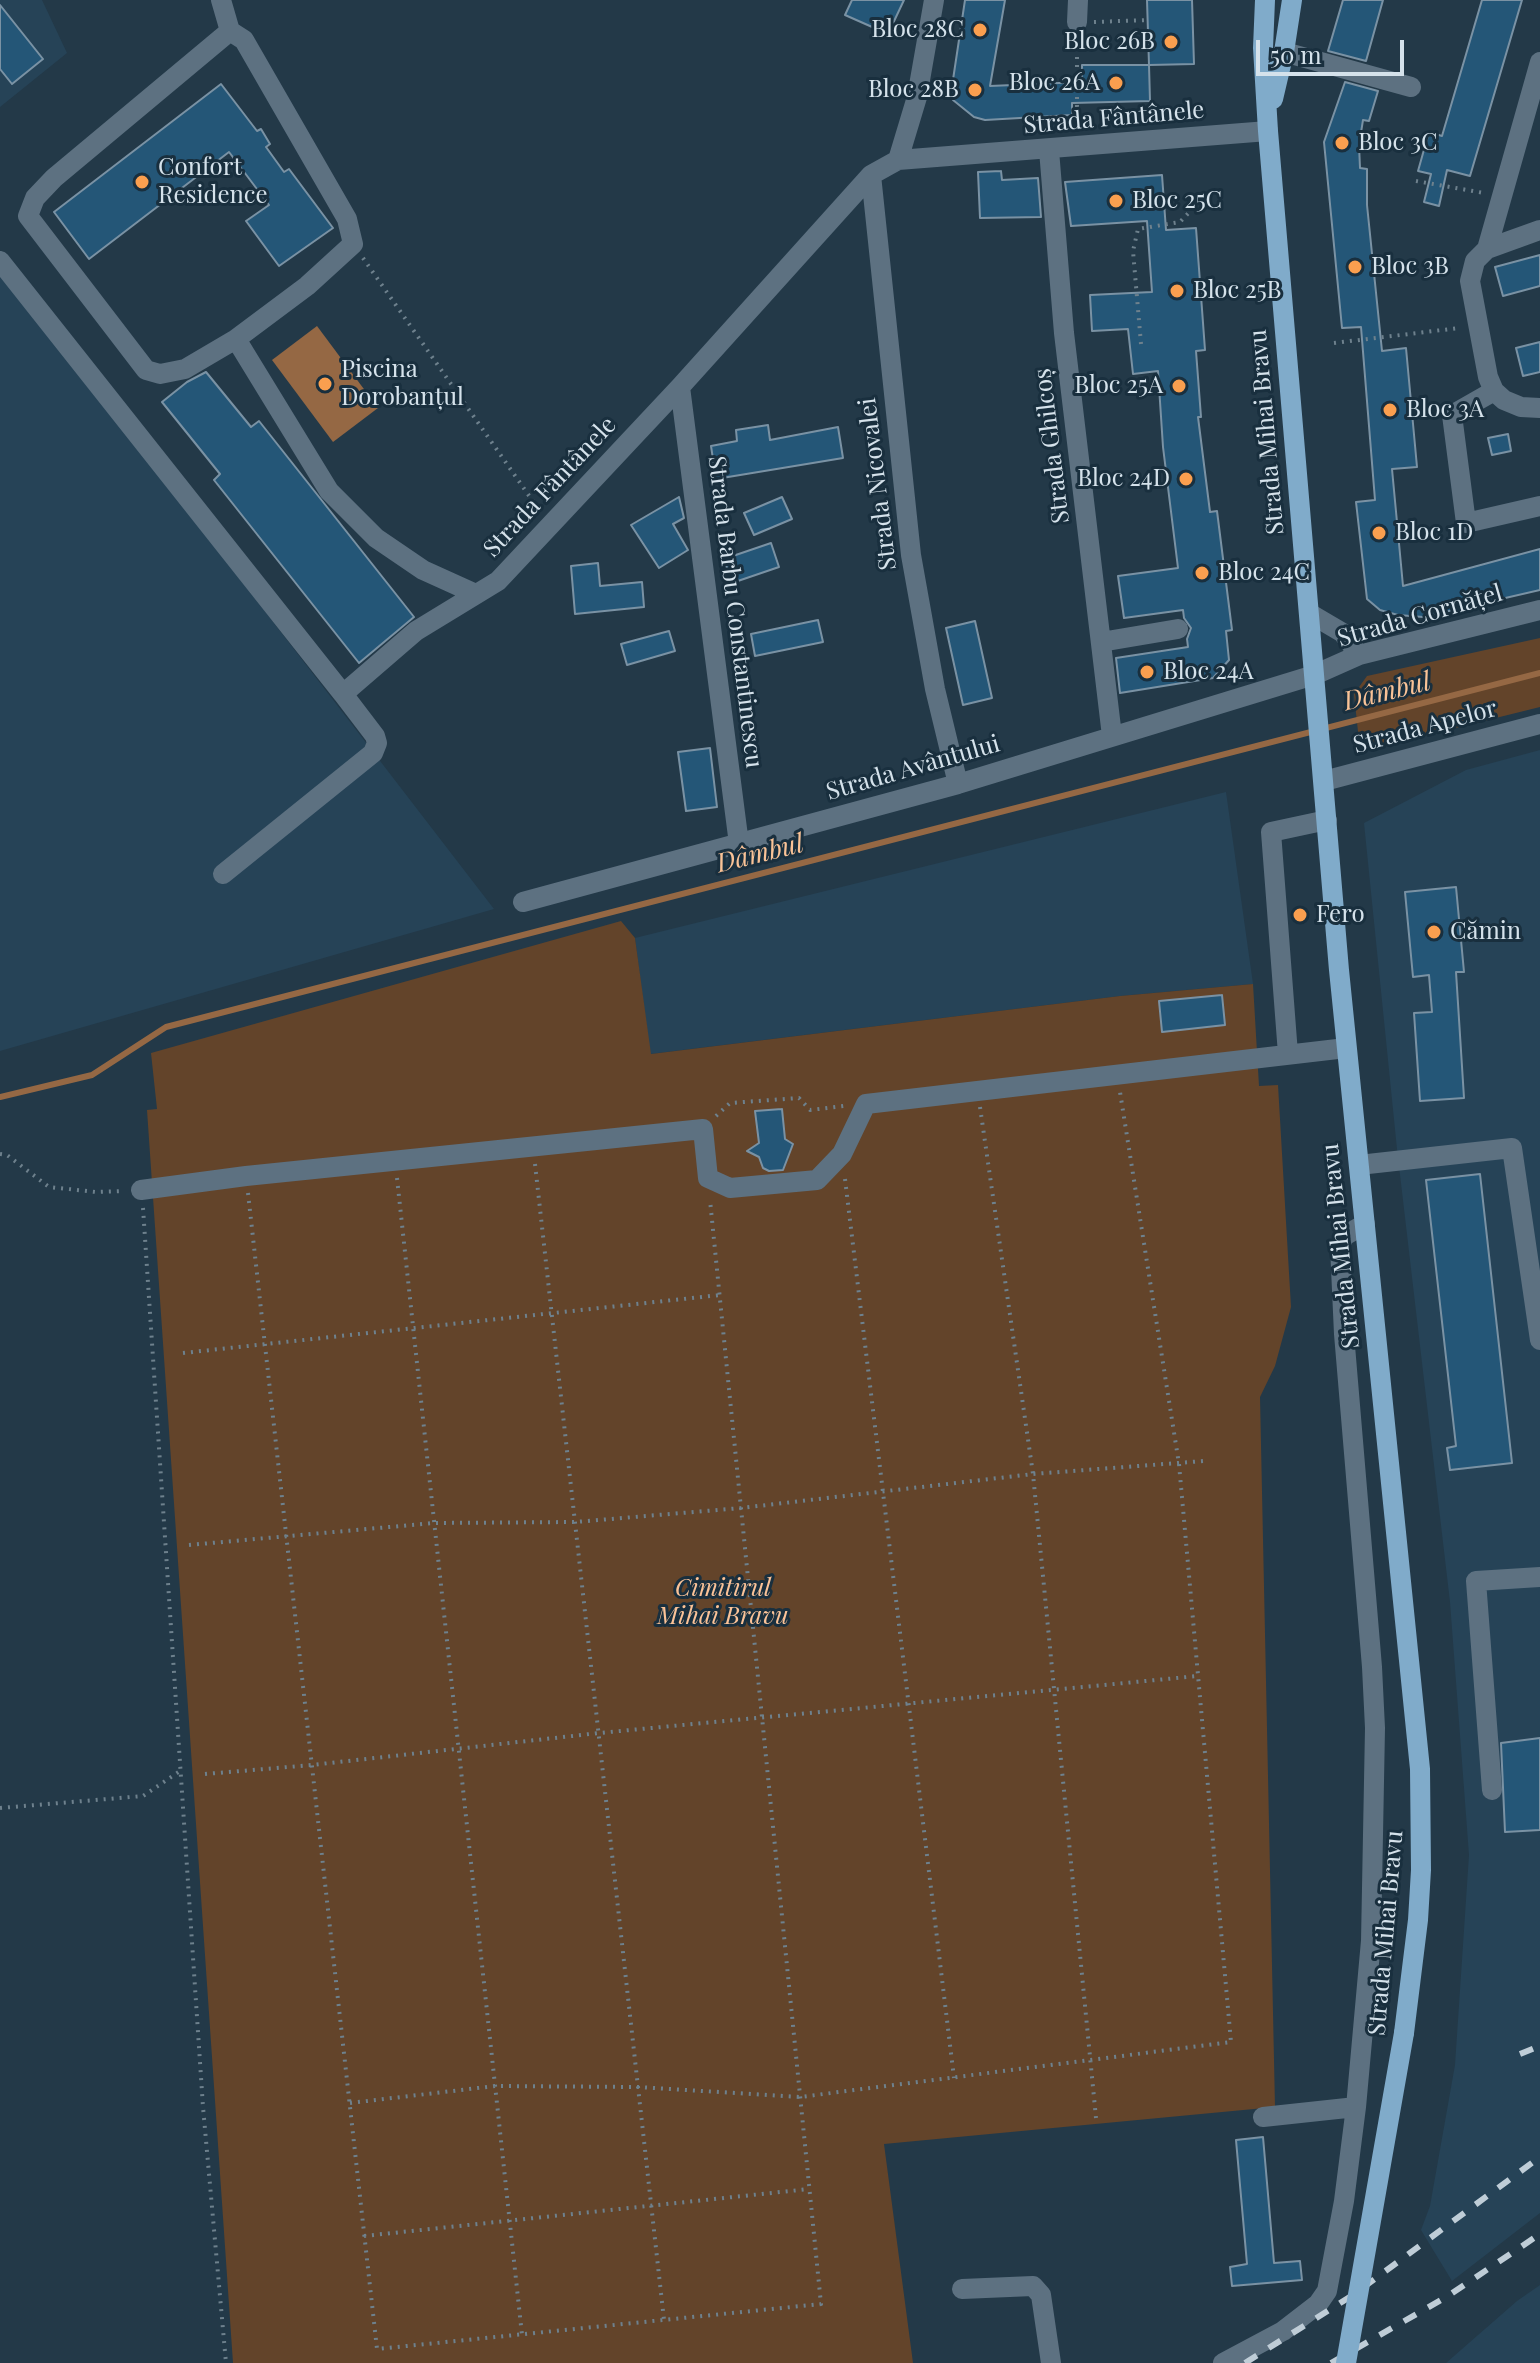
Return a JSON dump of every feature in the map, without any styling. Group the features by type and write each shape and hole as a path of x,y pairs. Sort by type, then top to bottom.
{"main road":[{"name":"Strada Mihai Bravu","path":"1265,0 1263,48 1268,125 1346,1048 1420,1769 1418,1920 1404,2033 1346,2363"},
{"name":"Strada Mihai Bravu","path":"1268,125 1292,0"}],"street":[{"path":"221,0 230,31 244,40 347,219 353,244 307,286 236,339 185,369 160,374 146,370 28,216 35,198 54,178 230,31"},
{"path":"898,160 917,97 934,0"},
{"path":"1077,22 1078,0"},
{"path":"1284,52 1411,87"},
{"path":"1487,249 1540,62"},
{"name":"Strada Fântânele","path":"343,694 416,631 498,581 680,387 871,175 898,160 1049,150 1268,125"},
{"name":"Strada Ghilcoș","path":"1049,150 1064,333 1112,736"},
{"name":"Strada Nicovalei","path":"871,175 911,555 935,689 958,784"},
{"path":"1540,230 1487,249 1475,261 1470,281 1488,377 1494,391 1504,400 1521,407 1540,408"},
{"path":"0,261 375,736 377,743 373,753 223,874"},
{"path":"236,339 329,491 376,538 423,570 476,594"},
{"name":"Strada Barbu Constantinescu","path":"680,387 739,844"},
{"path":"1494,391 1452,415 1466,523 1540,506"},
{"name":"Strada Cornățel","path":"1315,685 1359,655 1540,610"},
{"path":"1309,613 1343,633 1359,655"},
{"path":"1101,642 1178,629"},
{"name":"Strada Avântului","path":"523,902 958,784 1112,736 1315,685"},
{"name":"Strada Apelor","path":"1324,781 1540,724"},
{"path":"1288,1054 1271,832 1327,820"},
{"path":"141,1190 246,1176 703,1129 708,1178 730,1188 817,1180 842,1154 866,1104 1346,1048"},
{"path":"1359,1165 1512,1148 1540,1340"},
{"path":"1223,2363 1283,2331 1318,2304 1327,2291 1344,2201 1356,2107 1371,1941 1375,1728 1340,1246 1344,1236 1365,1224"},
{"path":"1492,1790 1476,1581 1540,1577"},
{"path":"1263,2117 1356,2107"},
{"path":"962,2289 1033,2286 1041,2295 1051,2363"}],"path":[{"path":"1077,147 1077,22 1148,20"},
{"path":"1416,181 1502,197"},
{"path":"1141,344 1133,251 1138,229 1180,222 1197,204"},
{"path":"353,244 549,525"},
{"path":"1334,343 1477,326"},
{"path":"349,2103 495,2086 638,2087 800,2097 1231,2042 1179,1464 1117,1074"},
{"path":"977,1091 1033,1474 1096,2118"},
{"path":"703,1129 730,1103 799,1098 810,1110 866,1104"},
{"path":"533,1145 664,2321"},
{"path":"0,1154 7,1155 49,1187 96,1192 141,1190 203,2107 226,2363"},
{"path":"842,1154 954,2078"},
{"path":"395,1160 522,2335"},
{"path":"246,1176 377,2349 821,2304 708,1178"},
{"path":"183,1353 720,1295"},
{"path":"189,1545 434,1523 575,1522 741,1508 1033,1474 1204,1461"},
{"path":"205,1774 1198,1676"},
{"path":"0,1808 143,1796 180,1771"},
{"path":"364,2236 809,2189"}],"shaded area":[{"path":"0,0 42,0 67,53 0,107"},
{"path":"0,267 494,909 0,1051"},
{"name":"Piscina Dorobanțul","path":"317,326 378,408 333,442 272,360"},
{"path":"1540,750 1540,2213 1452,2281 1421,2230 1430,2206 1455,2065 1469,1855 1450,1602 1397,1149 1364,823 1466,770"},
{"path":"1226,792 1253,984 1120,996 650,1054 635,938"},
{"path":"1540,2285 1540,2363 1446,2363 1517,2301"}],"green space":[{"path":"1540,638 1540,707 1375,748 1359,741 1354,694 1367,676"},
{"name":"Cimitirul Mihai Bravu","path":"621,921 635,938 651,1054 1120,996 1253,984 1259,1086 1278,1085 1291,1307 1275,1366 1260,1397 1275,2107 884,2144 913,2363 233,2363 147,1110 157,1109 151,1053"}],"building":[{"path":"852,0 904,0 888,34 845,15"},
{"path":"965,0 1005,0 990,86 1082,82 1082,65 1149,65 1150,101 1072,103 1072,115 985,120 974,117 953,100 951,93"},
{"name":"Bloc 26B","path":"1147,0 1192,0 1194,64 1149,65"},
{"path":"1343,0 1383,0 1366,61 1328,51"},
{"path":"1482,0 1522,0 1470,176 1447,170 1439,206 1424,202 1431,174 1418,171 1429,132 1442,136"},
{"path":"0,5 43,59 12,84 0,69"},
{"path":"1345,82 1378,91 1369,121 1363,120 1359,145 1360,168 1367,169 1367,205 1382,351 1406,348 1417,467 1392,469 1403,586 1540,549 1540,590 1423,617 1380,610 1367,599 1356,502 1375,500 1361,327 1342,328 1324,142"},
{"name":"Confort Residence","path":"221,84 257,131 261,129 270,144 266,147 284,172 289,169 333,228 279,266 246,221 269,205 229,152 89,259 54,212"},
{"path":"1001,171 1002,180 1038,178 1041,217 980,218 978,172"},
{"path":"1162,175 1166,230 1196,228 1205,350 1196,351 1201,417 1198,417 1210,512 1217,511 1232,630 1226,631 1229,660 1213,678 1120,693 1116,658 1188,647 1191,628 1183,610 1124,618 1118,576 1178,568 1163,447 1158,371 1133,374 1128,329 1092,331 1090,295 1152,292 1147,221 1071,226 1065,182"},
{"path":"1540,255 1540,286 1503,296 1495,267"},
{"path":"1540,342 1540,372 1523,376 1516,348"},
{"path":"206,372 251,427 259,421 414,617 359,663 214,480 220,474 162,402 187,382"},
{"path":"768,425 770,440 838,427 843,458 716,479 711,446 737,441 736,430"},
{"path":"1508,434 1511,451 1492,455 1488,438"},
{"path":"679,497 684,518 673,524 688,550 659,568 631,525"},
{"path":"782,497 792,519 754,535 744,513"},
{"path":"771,543 779,567 732,583 724,559"},
{"path":"598,563 600,586 642,582 644,607 575,614 571,566"},
{"path":"818,620 823,642 755,656 751,634"},
{"path":"975,621 992,698 963,705 946,628"},
{"path":"669,631 675,651 627,665 621,644"},
{"path":"710,748 717,807 686,811 678,752"},
{"path":"1456,887 1464,972 1456,972 1464,1098 1420,1101 1414,1013 1432,1012 1429,975 1413,977 1405,892"},
{"path":"1222,995 1225,1025 1162,1032 1159,1001"},
{"path":"782,1109 785,1139 793,1144 783,1170 769,1171 763,1168 759,1157 747,1151 759,1143 755,1111"},
{"path":"1480,1174 1512,1463 1450,1470 1447,1448 1456,1446 1426,1180"},
{"path":"1540,1738 1540,1830 1505,1832 1501,1743"},
{"path":"1263,2137 1274,2263 1300,2261 1302,2280 1232,2286 1230,2267 1247,2264 1236,2140"}],"waterway":[{"name":"Dâmbul","path":"0,1097 92,1075 166,1027 1540,673"}],"railway":[{"path":"1520,2054 1540,2046"},
{"path":"1245,2363 1353,2295 1540,2157"},
{"path":"1331,2363 1448,2296 1540,2234"}],"place":[{"name":"Bloc 28C","path":"980,30"},
{"name":"Bloc 26B","path":"1171,42"},
{"name":"Bloc 26A","path":"1116,83"},
{"name":"Bloc 28B","path":"975,90"},
{"name":"Bloc 3C","path":"1342,143"},
{"name":"Confort Residence","path":"142,182"},
{"name":"Bloc 25C","path":"1116,201"},
{"name":"Bloc 3B","path":"1355,267"},
{"name":"Bloc 25B","path":"1177,291"},
{"name":"Piscina Dorobanțul","path":"325,384"},
{"name":"Bloc 25A","path":"1179,386"},
{"name":"Bloc 3A","path":"1390,410"},
{"name":"Bloc 24D","path":"1186,479"},
{"name":"Bloc 1D","path":"1379,533"},
{"name":"Bloc 24C","path":"1202,573"},
{"name":"Bloc 24A","path":"1147,672"},
{"name":"Fero","path":"1300,915"},
{"name":"Cămin","path":"1434,932"}]}
